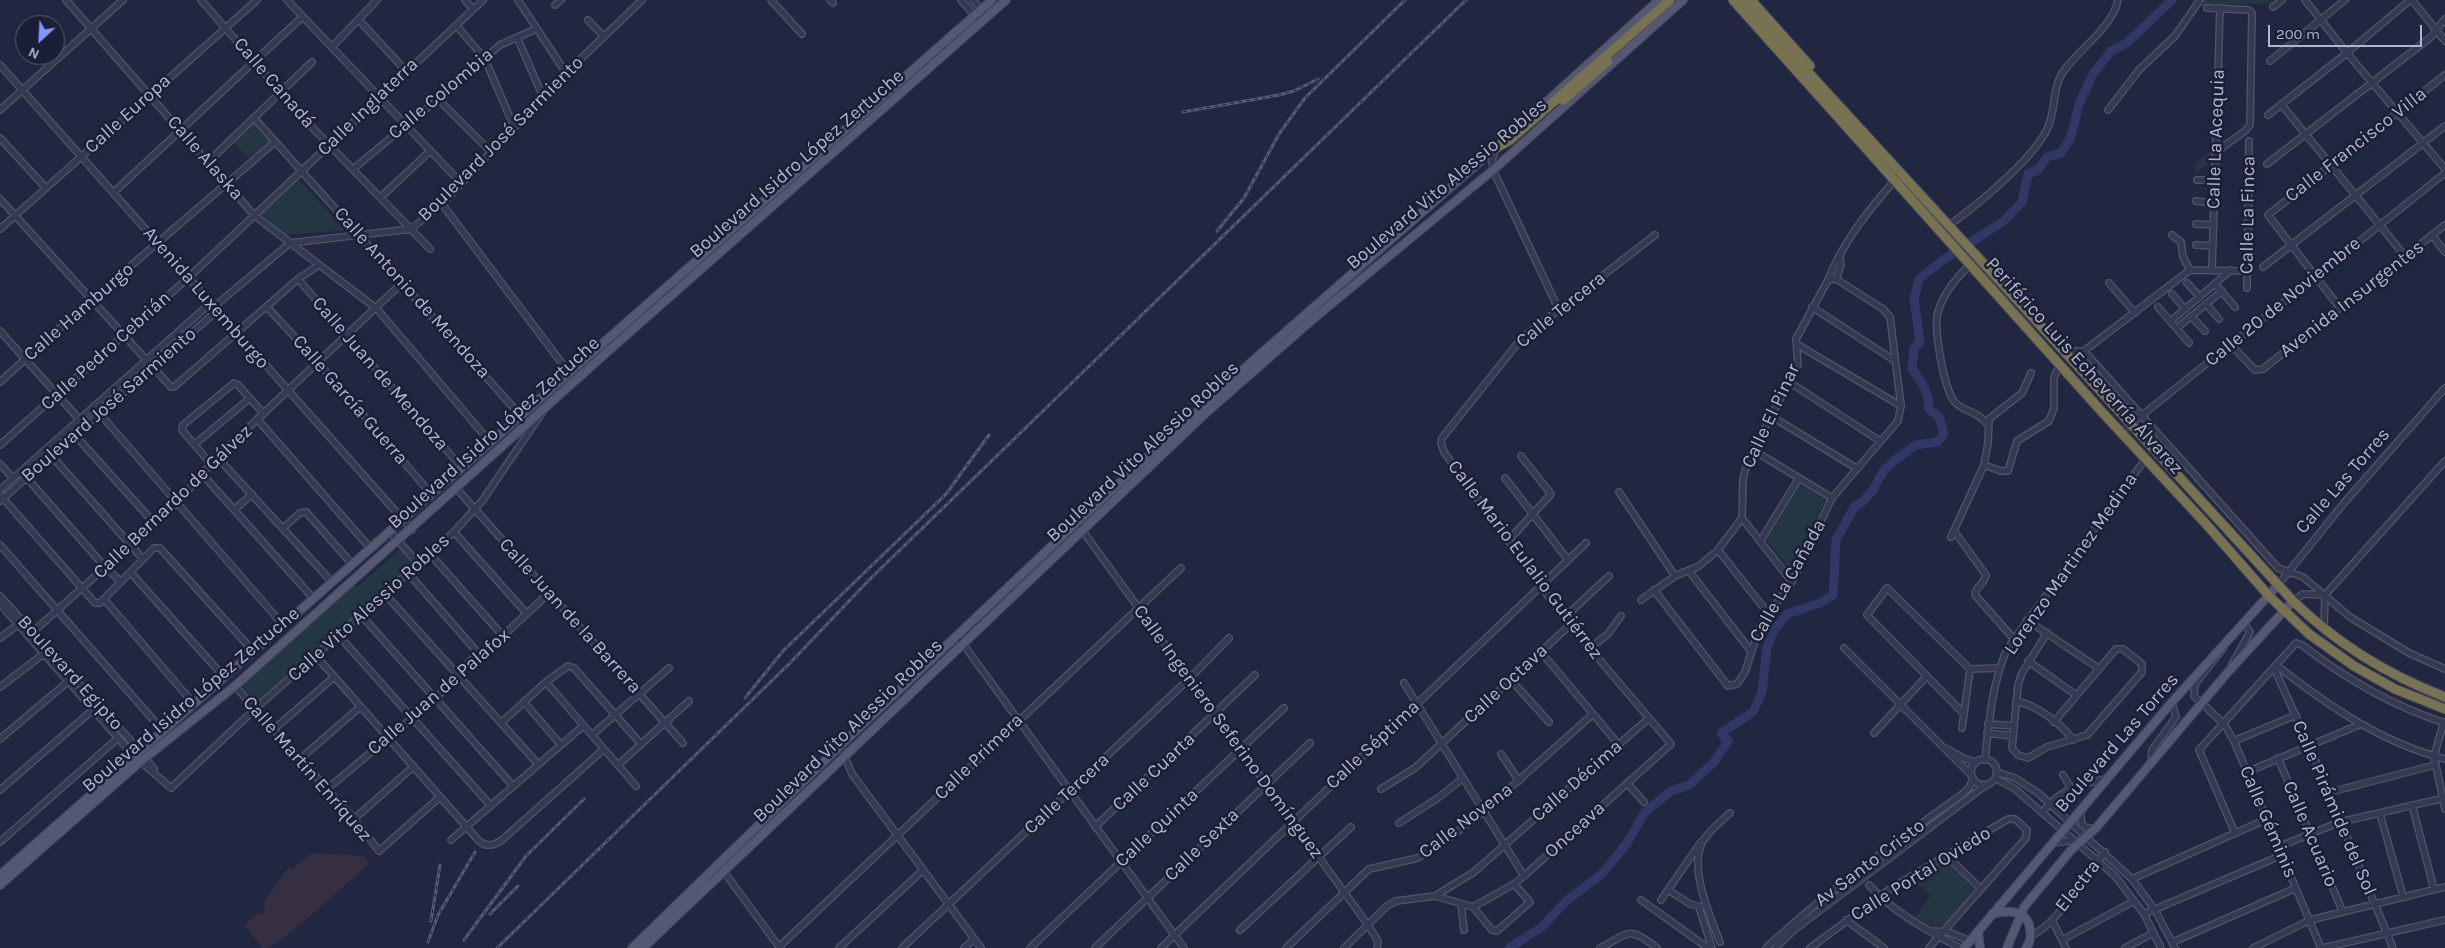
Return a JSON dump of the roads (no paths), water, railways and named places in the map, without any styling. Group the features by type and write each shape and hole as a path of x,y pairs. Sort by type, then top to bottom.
{"highway":[{"path":"1510,140 1670,0"},
{"path":"1496,148 1539,122 1677,0"},
{"path":"1727,0 1826,112 1846,126"},
{"name":"Periférico Luis Echeverría Álvarez","path":"1733,0 1814,85 1840,108 1948,226 1952,237 1967,262 2208,525 2281,610 2331,651 2354,666 2395,689 2445,709"},
{"name":"Periférico Luis Echeverría Álvarez","path":"1742,0 1894,182 1952,237 1973,253 2292,601 2324,630 2352,650 2391,673 2445,697"},
{"path":"1751,0 1834,95 1840,108"},
{"path":"2278,585 2282,597 2281,610"}],"main road":[{"name":"Boulevard Isidro López Zertuche","path":"0,875 193,703 353,565 490,442 770,198 992,0"},
{"name":"Boulevard Isidro López Zertuche","path":"0,885 143,760 234,686 412,530 545,409 1006,0"},
{"name":"Boulevard Vito Alessio Robles","path":"634,947 721,869 752,845 844,758 1077,523 1307,313 1496,148 1659,0"},
{"name":"Boulevard Vito Alessio Robles","path":"982,619 1083,531 1207,412 1312,320 1493,170 1683,0"},
{"path":"770,198 776,204"},
{"path":"710,250 716,257"},
{"path":"641,311 646,319"},
{"path":"1307,313 1312,320"},
{"path":"2257,582 2261,592 2258,607"},
{"name":"Calle Las Torres","path":"2269,596 2278,585"},
{"name":"Boulevard Las Torres","path":"1967,945 2172,702 2269,596"},
{"name":"Boulevard Las Torres","path":"2007,948 2020,914 2072,849 2078,842 2088,837 2096,828 2281,610 2292,601"},
{"name":"Boulevard Vito Alessio Robles","path":"643,948 721,869 746,839 840,746 960,640"},
{"path":"746,839 752,845"},
{"path":"1992,914 2002,912 2020,914 2028,923 2029,944"},
{"path":"1978,931 1980,948"}],"street":[{"name":"Calle Alaska","path":"66,0 254,215 377,309 490,442"},
{"path":"0,110 123,0"},
{"name":"Calle Canadá","path":"201,0 281,93 430,249"},
{"name":"Calle Europa","path":"0,229 149,94 257,0"},
{"path":"287,0 429,152 461,183"},
{"path":"332,47 377,0"},
{"path":"465,0 473,9"},
{"name":"Calle Inglaterra","path":"254,215 483,0"},
{"path":"518,0 566,73"},
{"path":"556,5 561,0"},
{"name":"Boulevard José Sarmiento","path":"0,490 205,308 215,306 290,242 360,236 411,229 442,204 490,151 566,73 642,0"},
{"path":"771,0 802,34"},
{"path":"961,0 981,23"},
{"path":"973,0 988,17"},
{"path":"1948,226 1983,199 2019,166 2046,132 2052,116 2059,79 2112,15 2118,0"},
{"path":"2108,110 2139,70 2174,36 2200,0"},
{"path":"2273,7 2282,0"},
{"path":"2305,0 2445,169"},
{"path":"2270,61 2345,0"},
{"path":"2268,115 2411,0 2445,40"},
{"path":"2207,8 2251,11 2249,127 2215,153"},
{"name":"Calle La Acequia","path":"2212,269 2220,8"},
{"path":"113,193 302,17"},
{"path":"2267,164 2373,84 2436,30 2445,19"},
{"path":"358,20 406,71"},
{"path":"588,20 604,37"},
{"path":"456,25 485,59 514,127"},
{"name":"Calle Colombia","path":"353,169 500,45 536,29"},
{"path":"517,37 543,97"},
{"path":"208,162 312,62"},
{"name":"Avenida Luxemburgo","path":"0,65 412,530"},
{"name":"Calle Francisco Villa","path":"2290,246 2268,216 2445,75"},
{"path":"438,99 490,151"},
{"path":"2281,104 2357,194 2406,256"},
{"name":"Calle Antonio de Mendoza","path":"254,118 301,172 403,282 521,416"},
{"path":"2263,267 2445,126"},
{"path":"0,138 45,187"},
{"name":"Calle La Finca","path":"2247,288 2249,141"},
{"name":"Calle Hamburgo","path":"0,382 91,300 275,142"},
{"path":"1496,148 1492,160 1493,170 1558,308"},
{"path":"382,198 429,152"},
{"name":"Calle 20 de Noviembre","path":"2121,432 2445,173"},
{"path":"2197,180 2215,180"},
{"name":"Calle El Pinar","path":"1742,518 1745,469 1798,365 1798,345 1796,339 1861,218 1894,182"},
{"path":"0,198 168,386 174,387 298,279 319,266"},
{"path":"2196,202 2214,203"},
{"path":"442,204 570,374"},
{"name":"Calle Pedro Cebrián","path":"0,445 124,336 254,215"},
{"path":"2196,224 2214,224"},
{"name":"Avenida Insurgentes","path":"2230,345 2257,370 2263,369 2445,225"},
{"name":"Calle Tercera","path":"1441,443 1444,434 1521,339 1558,308 1655,235"},
{"path":"2172,235 2181,242 2183,257 2190,270"},
{"path":"2432,236 2445,252"},
{"path":"2196,245 2213,246"},
{"path":"2290,246 2340,308"},
{"name":"Calle El Pinar","path":"1836,279 1841,265 1840,257"},
{"path":"1967,262 1952,284 1938,312 1936,325 1941,366 1953,400 1960,408 1970,410 1982,416 1988,424"},
{"path":"2062,351 2084,351 2190,270 2247,271"},
{"path":"2171,321 2231,270"},
{"name":"Calle Juan de Mendoza","path":"298,279 462,468"},
{"path":"1828,280 1836,279"},
{"name":"Calle La Cañada","path":"1654,590 1728,686 1732,686 1742,678 1750,650 1760,626 1768,612 1792,582 1832,498 1898,421 1900,406 1890,316 1883,309 1836,279"},
{"name":"Calle Bernardo de Gálvez","path":"34,632 177,504 218,457 377,309 403,282"},
{"path":"2109,283 2135,312"},
{"path":"2187,283 2200,297"},
{"path":"2215,284 2235,307"},
{"path":"2177,328 2222,291"},
{"path":"2172,294 2185,309"},
{"path":"2206,304 2219,319"},
{"name":"Boulevard José Sarmiento","path":"1,498 212,315 215,306"},
{"name":"Calle García Guerra","path":"267,307 318,362 432,494"},
{"path":"1812,307 1895,361"},
{"path":"2158,307 2190,343"},
{"path":"2192,316 2205,332"},
{"path":"0,331 79,419"},
{"path":"1798,345 1900,406"},
{"path":"2084,351 2084,376"},
{"path":"2084,351 2278,568 2306,578 2350,617 2408,653 2445,669"},
{"path":"1984,465 2001,472 2008,471 2017,441 2046,424 2054,408 2054,376 2060,365"},
{"path":"1951,537 1984,465 1988,442 1988,424 1993,414 2022,393 2031,373"},
{"path":"1789,382 1880,441"},
{"path":"211,464 182,430 183,425 233,383 238,385 264,414"},
{"name":"Calle Las Torres","path":"2278,585 2333,517 2445,388"},
{"path":"195,444 250,398"},
{"path":"94,407 283,625"},
{"name":"Calle Vito Alessio Robles","path":"171,788 255,709 454,532 475,510 545,409"},
{"path":"1771,416 1856,468"},
{"path":"258,420 371,549"},
{"path":"74,434 155,524"},
{"name":"Calle Mario Eulalio Gutiérrez","path":"1441,443 1444,452 1564,618 1671,744"},
{"path":"46,449 143,559"},
{"path":"1753,450 1832,498"},
{"path":"1508,541 1551,494 1521,456"},
{"path":"218,457 332,582"},
{"name":"Lorenzo Martinez Medina","path":"1985,760 1988,724 2000,668 2014,640 2146,458"},
{"path":"2324,630 2323,607 2325,595 2445,461"},
{"path":"0,464 13,478"},
{"path":"203,475 313,598"},
{"path":"26,477 105,568 121,582"},
{"path":"1505,478 1568,560"},
{"path":"1761,540 1798,478"},
{"name":"Calle Juan de la Barrera","path":"457,489 664,724 683,742"},
{"path":"1619,492 1675,576"},
{"path":"234,510 252,494"},
{"path":"1,498 95,603 102,601 154,548 160,548 253,651"},
{"path":"283,528 300,513 306,512 353,565"},
{"path":"1641,600 1675,576 1689,571 1718,550 1742,518 1792,582"},
{"name":"Calle Ingeniero Seferino Domínguez","path":"1077,523 1191,678 1318,858 1344,891 1378,941 1377,948"},
{"path":"1954,531 1986,575 1984,581 1976,589 1975,595 2014,640"},
{"path":"390,532 419,564"},
{"path":"454,532 527,614"},
{"name":"Calle Séptima","path":"1161,948 1292,821 1586,543"},
{"path":"0,545 162,731"},
{"path":"1718,550 1768,612"},
{"path":"430,554 504,636"},
{"name":"Calle Primera","path":"779,947 1180,568"},
{"path":"1689,571 1750,650"},
{"path":"131,573 224,676"},
{"path":"408,573 479,654"},
{"path":"1564,618 1609,576"},
{"path":"1964,714 1867,615 1887,588 1970,669 2000,668"},
{"name":"Calle Juan de Palafox","path":"326,789 436,698 458,677 472,659 504,636 549,593"},
{"path":"385,594 538,764"},
{"path":"2292,601 2303,594 2325,595"},
{"name":"Boulevard Egipto","path":"0,596 44,654 99,705 143,760 171,788"},
{"path":"102,601 193,703"},
{"name":"Boulevard Egipto","path":"0,604 34,632 50,650 93,710 118,738 137,753"},
{"path":"362,615 514,786"},
{"path":"1590,648 1608,634 1621,616"},
{"path":"2027,620 2098,668"},
{"path":"0,638 21,623"},
{"path":"2228,672 2250,632 2244,623"},
{"name":"Calle Octava","path":"1381,789 1411,771 1570,625"},
{"path":"2047,633 2028,661 2018,685 2012,736 2012,748 2018,755 2028,758 2047,748 2087,735 2142,672 2142,664 2119,648 2098,668 2054,722"},
{"path":"339,636 491,806"},
{"name":"Calle Tercera","path":"902,948 1191,678 1229,638"},
{"path":"960,640 1184,948"},
{"path":"2235,834 2199,750 2298,643 2370,691 2406,709 2445,723 2434,756 2445,809"},
{"path":"2202,704 2194,696 2193,688 2221,654 2224,646"},
{"path":"1844,648 1977,783 1986,785 1996,775"},
{"path":"0,687 50,650"},
{"path":"1541,652 1619,745"},
{"path":"316,656 479,841 488,846 502,840 604,749"},
{"path":"2028,661 2076,695"},
{"path":"501,723 566,666 574,668 642,744"},
{"path":"2275,667 2361,724 2445,759"},
{"name":"Calle Pirámide del Sol","path":"2275,667 2393,948"},
{"path":"592,736 670,668"},
{"path":"1962,728 1970,669"},
{"name":"Calle Cuarta","path":"1095,827 1256,674"},
{"path":"1874,733 1927,676"},
{"path":"273,730 334,677"},
{"path":"0,739 71,679"},
{"path":"1511,680 1548,722"},
{"path":"546,682 636,786"},
{"path":"1404,683 1524,876"},
{"name":"Calle Martín Enríquez","path":"234,686 354,819 379,851 440,797"},
{"path":"618,764 690,701"},
{"path":"2016,701 2025,703 2054,722 2073,740"},
{"path":"524,702 560,745"},
{"path":"2150,764 2155,744 2176,717 2172,702"},
{"name":"Calle Géminis","path":"2202,704 2224,724 2234,741 2322,948"},
{"path":"0,790 99,705"},
{"path":"300,759 360,707"},
{"name":"Calle Quinta","path":"1030,948 1284,708"},
{"name":"Calle Novena","path":"1286,948 1344,891 1372,868 1418,858 1449,838 1519,781 1593,714"},
{"path":"2234,741 2296,716"},
{"name":"Calle Décima","path":"1435,896 1474,872 1649,718"},
{"path":"1988,724 2014,726"},
{"path":"2247,772 2361,724"},
{"path":"451,840 584,726"},
{"path":"1987,733 2012,736"},
{"path":"0,842 118,738"},
{"name":"Calle Sexta","path":"1095,948 1310,743"},
{"name":"Onceava","path":"1473,907 1514,884 1524,876 1671,744"},
{"path":"1939,744 1963,758 1976,762 1985,760 1993,764 1996,775 2015,788 2099,860 2120,881 2144,914 2161,948"},
{"path":"840,746 852,774 896,836 981,948"},
{"path":"1501,754 1519,781"},
{"name":"Calle Acuario","path":"2278,758 2342,910"},
{"path":"1972,777 1971,770 1976,762"},
{"path":"2328,793 2435,765"},
{"path":"354,819 413,768"},
{"path":"1996,775 2025,784 2105,852 2132,879 2155,910 2174,945 2296,888"},
{"path":"2063,775 2071,788"},
{"name":"Av Santo Cristo","path":"1766,948 1804,912 1861,867 1961,795 1968,788 1972,777"},
{"path":"1399,822 1438,798 1462,778"},
{"path":"2043,812 2049,803 2071,788 2106,779"},
{"path":"1627,783 1644,802"},
{"name":"Av Santo Cristo","path":"1775,948 1795,929 1986,785"},
{"path":"2278,847 2340,822 2444,798"},
{"path":"2412,806 2434,889"},
{"path":"2080,810 2082,825 2087,828 2096,828"},
{"path":"1661,900 1703,839 1730,813"},
{"path":"2380,814 2403,896"},
{"name":"Calle Portal Oviedo","path":"1816,947 1846,920 1879,896 2008,819 2015,819 2027,830 2027,836 1981,889"},
{"path":"2132,879 2267,819"},
{"path":"1240,930 1351,827"},
{"path":"1703,839 1698,862 1699,878 1706,907 1720,942"},
{"path":"2052,844 2064,840 2078,842"},
{"name":"Electra","path":"2029,944 2052,920 2105,852"},
{"path":"2144,914 2282,855"},
{"path":"1929,948 1981,889 1947,856"},
{"path":"721,869 779,947"},
{"path":"839,948 922,871"},
{"path":"1344,948 1392,902 1435,896 1473,907 1492,930 1497,931 1530,902 1514,884"},
{"path":"1869,885 1879,896 1907,918 1960,948"},
{"path":"2253,948 2310,920 2342,910 2445,887"},
{"path":"1668,890 1699,908 1706,907"},
{"path":"1641,900 1708,948"},
{"path":"2062,940 2134,901"},
{"path":"1461,904 1464,930"},
{"path":"1699,908 1712,948"},
{"path":"1846,920 1884,948"},
{"path":"2052,920 2066,948"},
{"path":"2322,948 2445,920"},
{"path":"1930,931 1944,931 1967,945"},
{"path":"1604,947 1627,934 1636,933 1657,948"},
{"path":"2125,948 2154,933"},
{"path":"964,948 974,939"}],"waterway":[{"path":"1509,948 1542,927 1566,901 1603,873 1627,843 1645,812 1671,791 1689,785 1714,762 1728,741 1721,733 1753,712 1762,692 1767,647 1775,629 1787,614 1820,603 1833,595 1836,540 1855,506 1862,502 1873,490 1884,470 1895,460 1916,445 1937,442 1944,434 1939,417 1929,409 1928,398 1924,388 1912,369 1914,348 1920,342 1914,299 1919,279 1943,260 2004,221 2022,202 2028,174 2038,170 2047,157 2061,153 2071,137 2079,104 2093,74 2111,51 2127,43 2172,0"}],"railway":[{"path":"1217,231 1244,198 1279,134 1305,98 1405,0"},
{"path":"497,948 791,662 869,580 1466,0"},
{"path":"1183,112 1279,95 1294,91 1318,79"},
{"path":"745,698 783,651 946,494 989,435"},
{"path":"464,940 526,856 584,799"},
{"path":"428,942 438,915 475,852"},
{"path":"431,921 440,865"},
{"path":"490,914 518,886"}]}
